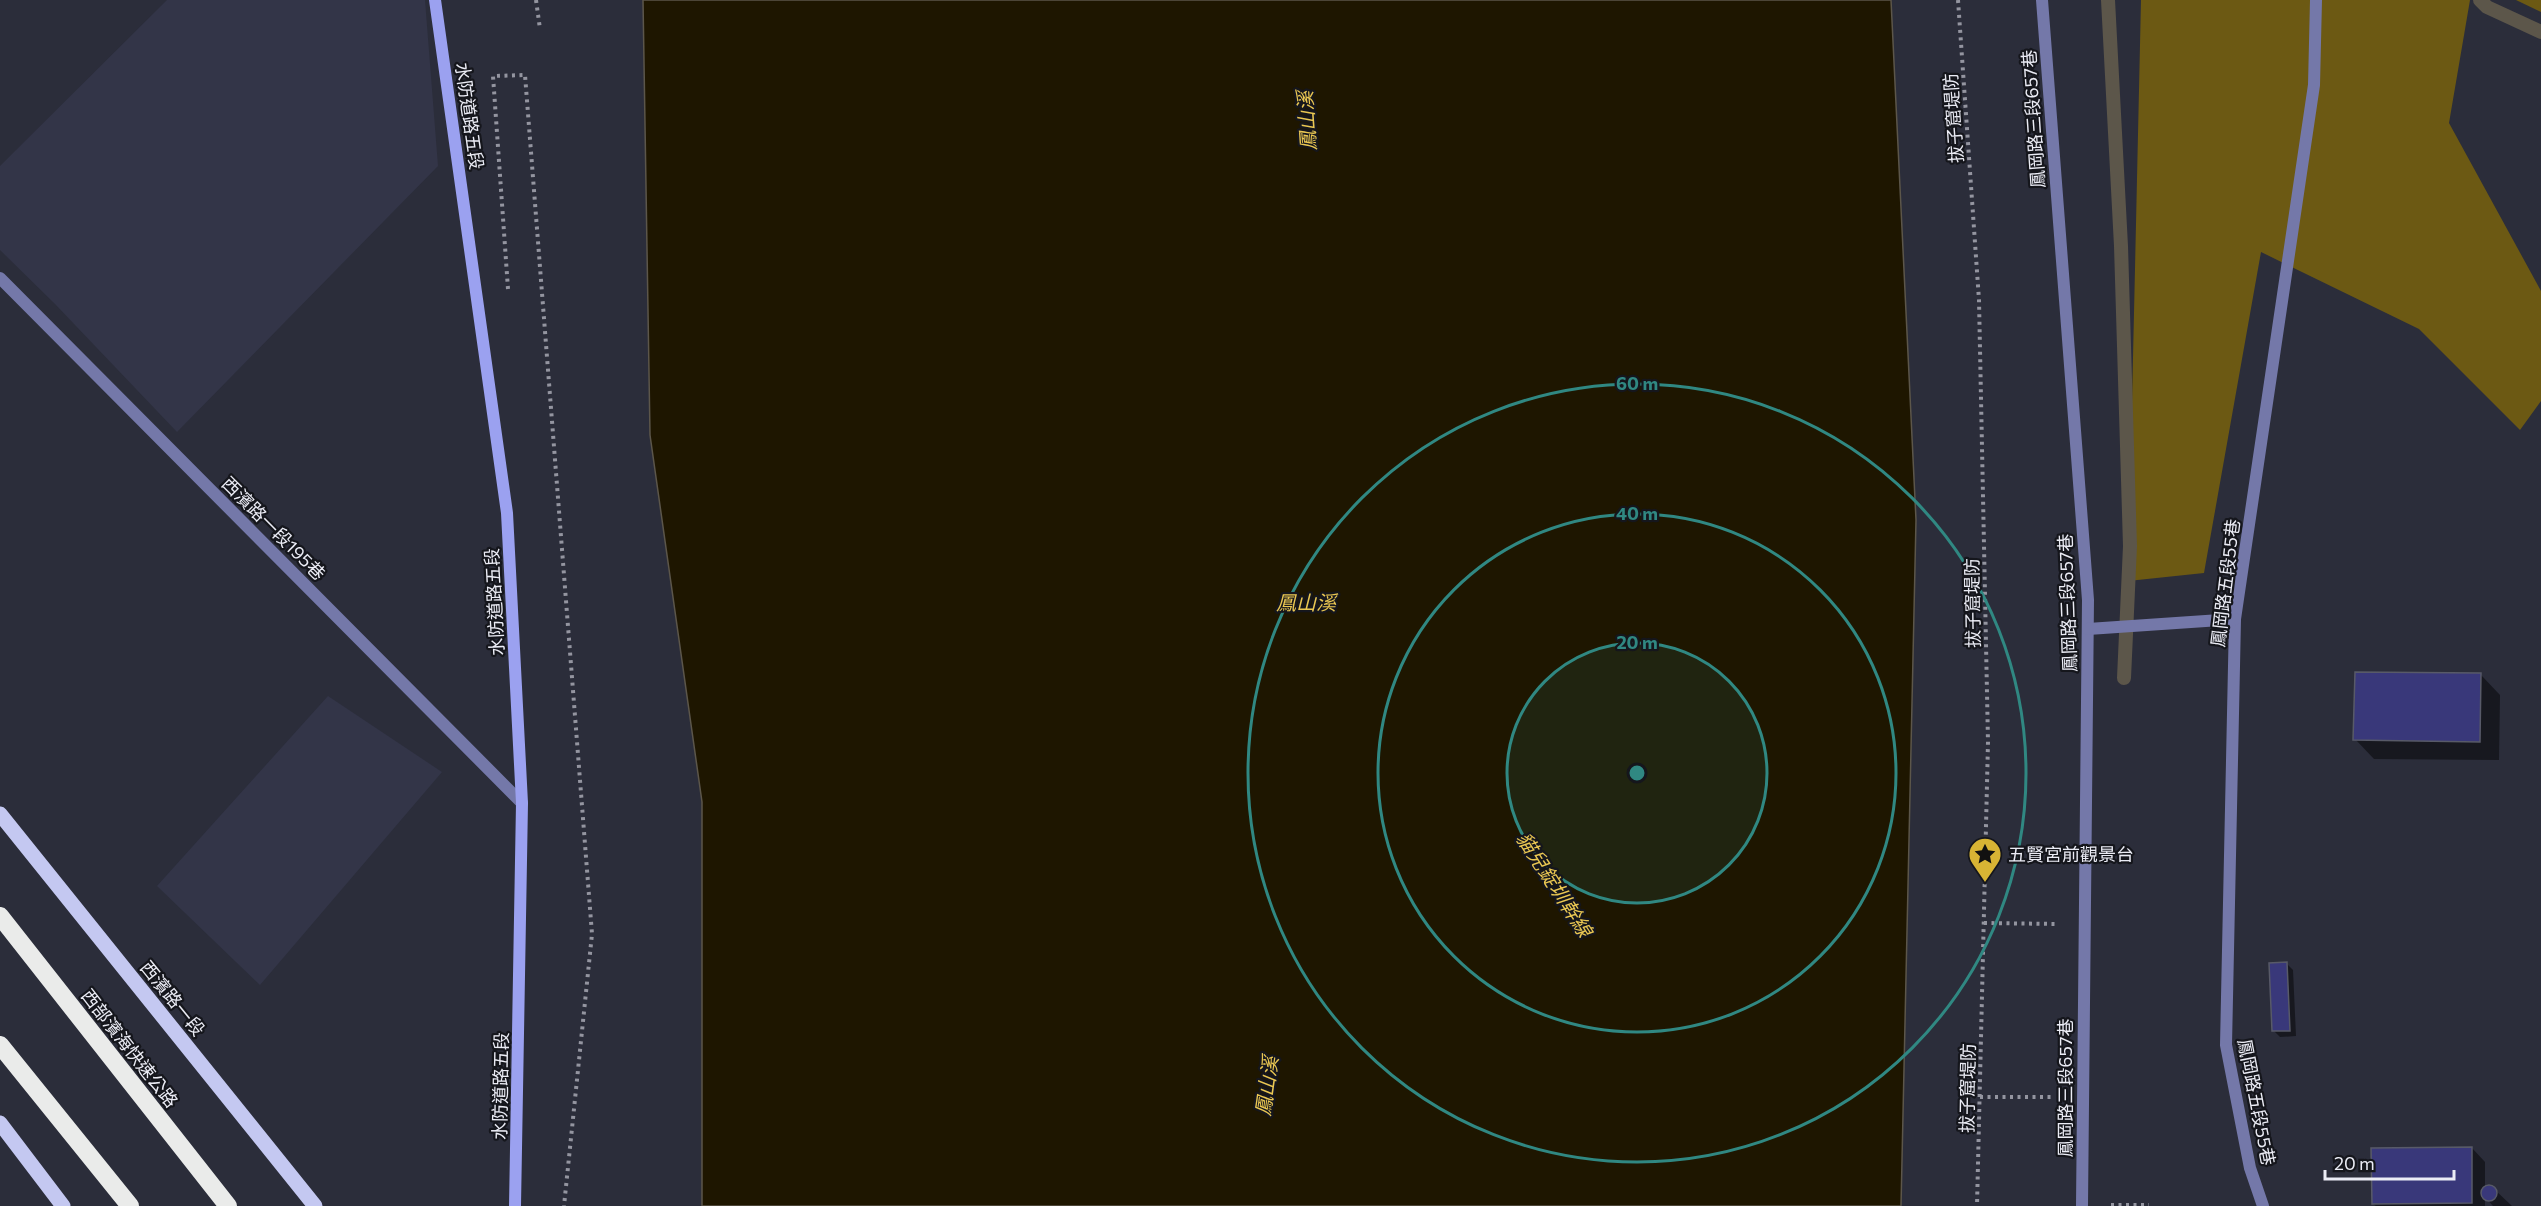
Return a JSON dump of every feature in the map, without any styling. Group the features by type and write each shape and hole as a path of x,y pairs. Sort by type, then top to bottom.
{"highway":[{"name":"西部濱海快速公路","path":"0,916 228,1206"},
{"path":"0,1045 130,1206"}],"main road":[{"name":"西濱路一段","path":"0,814 315,1206"},
{"path":"0,1123 63,1206"}],"street":[{"name":"水防道路五段","path":"435,0 507,513 522,803 515,1206"},
{"name":"鳳岡路三段657巷","path":"2042,0 2088,600 2082,1206"},
{"name":"鳳岡路五段55巷","path":"2263,1206 2250,1168 2226,1045 2235,619 2314,85 2316,0"},
{"name":"西濱路一段195巷","path":"0,278 522,803"},
{"path":"2088,629 2235,619"}],"path":[{"path":"536,0 540,29"},
{"name":"拔子窟堤防","path":"1958,0 1979,300 1988,742 1977,1206"},
{"path":"508,297 493,76 525,75 592,934 564,1206"},
{"path":"1984,923 2085,925"},
{"path":"1980,1098 2083,1097"},
{"path":"2082,1206 2149,1205"}],"shaded area":[{"path":"167,0 425,0 438,166 177,432 0,250 0,166"},
{"path":"2141,0 2470,0 2449,123 2541,291 2541,401 2520,430 2419,329 2261,252 2204,573 2128,581"},
{"path":"2516,0 2541,0 2541,12"},
{"path":"328,696 442,772 260,985 157,886"}],"water":[{"name":"鳳山溪","path":"643,0 1891,0 1916,520 1901,1206 702,1206 702,802 650,435"}],"building":[{"path":"2355,672 2481,673 2480,742 2353,740"},
{"path":"2287,962 2290,1031 2272,1031 2269,963"},
{"path":"2472,1147 2472,1203 2372,1204 2371,1148"},
{"path":"2489,1185 2495,1187 2497,1193 2495,1199 2489,1201 2483,1199 2481,1193 2483,1187"}],"waterway":[{"path":"2108,0 2121,246 2130,546 2124,678"},
{"path":"2480,0 2487,7 2541,32"}],"place":[{"name":"五賢宮前觀景台","path":"1985,883"}],"water label":[{"name":"貓兒錠圳幹線","path":"1555,884"}]}
